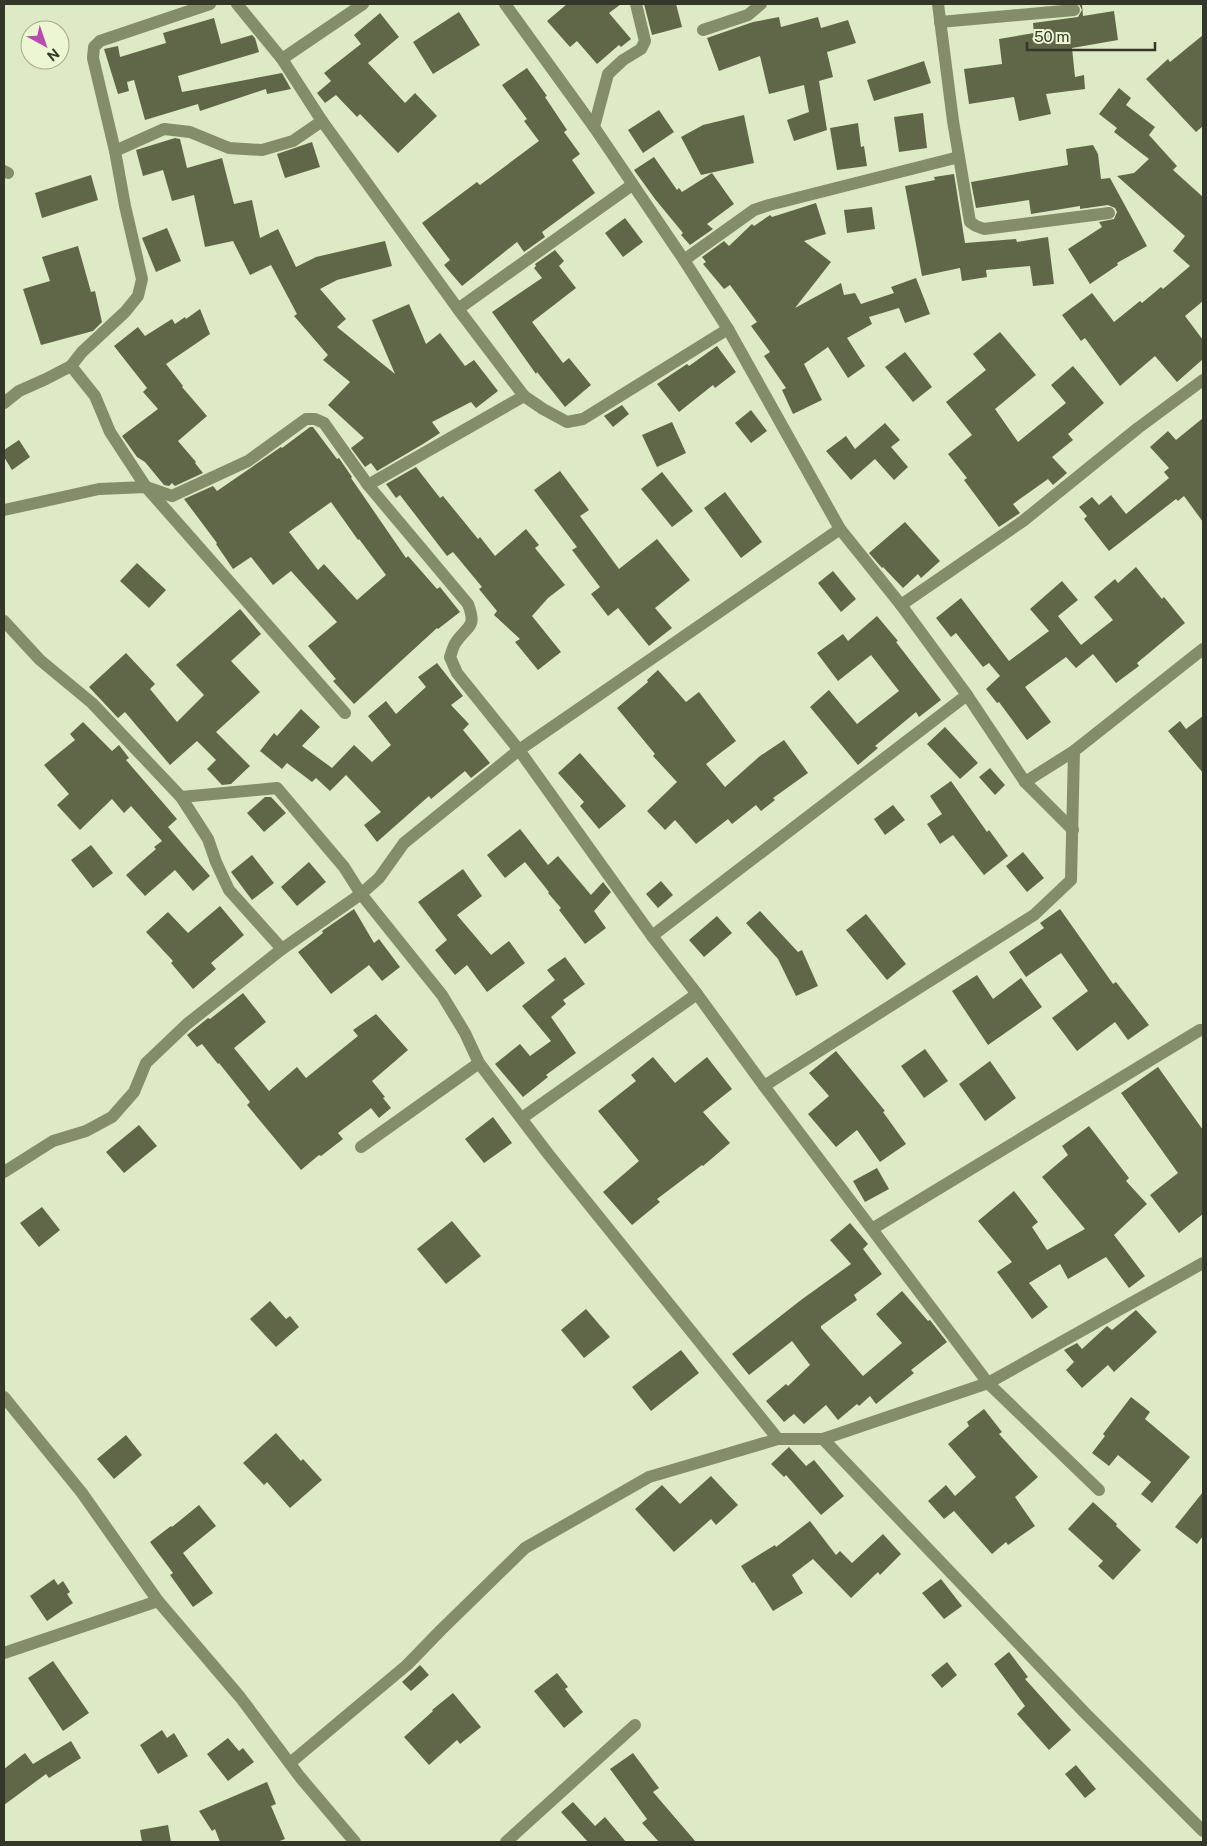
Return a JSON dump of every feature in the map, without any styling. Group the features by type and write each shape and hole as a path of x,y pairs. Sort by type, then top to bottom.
{"street":[{"path":"4,403 19,391 71,366 82,352 125,312 138,296 142,279 93,58 94,47 100,42 210,4"},
{"path":"237,4 282,59 322,121 458,309 524,396 543,409 567,422 583,419 728,330"},
{"path":"282,59 363,4"},
{"path":"505,4 594,127 632,186 684,260 728,330 840,529 901,604 967,695 1025,782 1072,830"},
{"path":"594,127 608,74 623,60 641,49 645,41 636,4"},
{"path":"703,30 748,15 761,4"},
{"path":"938,4 970,222 984,229 1109,213"},
{"path":"940,22 1074,10"},
{"path":"115,152 131,142 164,129 190,132 229,148 262,150 292,141 322,121"},
{"path":"684,260 748,215 762,208 959,157"},
{"path":"458,309 632,186"},
{"path":"71,366 95,396 110,432 146,487 345,713"},
{"path":"901,604 1022,521 1138,428 1203,380"},
{"path":"368,485 524,396"},
{"path":"4,510 99,489 146,487 172,496 248,461 306,420 315,419 324,423 368,485 468,604 472,616 469,628 456,642 450,657 457,673 520,750 652,936 988,1383 1099,1490"},
{"path":"4,1172 53,1141 86,1131 112,1118 134,1092 146,1063 187,1024 282,949 360,894 379,878 404,842 520,750 840,529"},
{"path":"4,621 40,660 92,703 181,797 208,839 229,890 282,949"},
{"path":"1025,782 1074,751 1203,648"},
{"path":"652,936 967,695"},
{"path":"764,1086 1034,915 1071,880 1074,751"},
{"path":"181,797 277,788 344,867 360,894 442,995 479,1063 549,1155 778,1439"},
{"path":"522,1118 697,994"},
{"path":"872,1229 1200,1030 1203,1030"},
{"path":"361,1147 479,1063"},
{"path":"290,1763 408,1665 525,1548 649,1477 778,1439 823,1438 988,1383 1203,1263"},
{"path":"4,1397 82,1493 158,1601 240,1697 290,1763 355,1842"},
{"path":"823,1438 1085,1713 1203,1831"},
{"path":"4,1653 158,1601"},
{"path":"506,1842 635,1725"}],"building":[{"path":"567,4 621,4 609,13 631,39 621,47 619,45 597,64 577,41 570,47 547,21"},
{"path":"644,4 676,4 682,27 652,35"},
{"path":"1079,4 1082,4 1083,16 1114,11 1118,40 1072,48 1075,77 1084,75 1085,89 1046,94 1051,114 1019,121 1014,97 969,104 964,69 1002,64 999,39 1034,33 1033,23 1078,17 1082,10"},
{"path":"459,12 480,45 433,74 413,42"},
{"path":"380,13 399,37 368,63 405,103 415,93 437,116 398,153 360,114 357,117 336,95 325,103 317,93 331,81 324,73 361,44 354,35"},
{"path":"779,17 781,27 818,17 821,28 848,20 856,43 827,52 833,77 819,81 827,130 794,141 787,120 809,112 804,85 769,94 760,56 719,71 707,38 753,22"},
{"path":"214,18 221,44 252,35 255,38 259,52 178,76 182,92 282,73 291,89 267,94 266,89 200,111 198,104 145,120 134,80 127,82 129,91 118,94 104,49 118,46 120,57 166,43 163,33"},
{"path":"1203,35 1203,126 1196,132 1146,79 1168,59 1170,62"},
{"path":"924,61 931,83 874,101 867,80"},
{"path":"527,68 547,96 545,97 567,130 564,132 580,154 572,160 595,193 542,232 545,237 524,252 517,242 462,286 444,265 450,260 422,223 477,182 480,185 539,141 524,121 527,119 502,85"},
{"path":"1119,88 1131,98 1126,105 1155,127 1149,135 1177,166 1173,170 1203,197 1203,301 1185,316 1203,340 1203,359 1177,382 1155,356 1120,386 1085,338 1081,341 1062,315 1092,293 1114,322 1140,301 1142,303 1161,287 1163,289 1190,266 1173,251 1185,236 1117,176 1134,173 1149,159 1114,132 1117,128 1099,114"},
{"path":"659,110 674,132 643,153 628,130"},
{"path":"923,113 927,148 899,152 894,117"},
{"path":"744,115 754,163 701,175 681,137 703,125"},
{"path":"858,123 861,147 864,146 867,166 837,170 830,128"},
{"path":"175,138 180,139 187,168 222,158 234,204 252,200 260,238 278,229 296,267 316,257 385,241 392,266 337,280 320,289 346,319 337,327 395,374 372,320 409,304 426,344 440,333 465,366 474,360 498,391 476,408 471,402 432,422 440,433 377,471 371,463 365,467 351,448 364,438 328,405 350,382 323,360 328,355 294,316 297,314 271,265 250,275 233,241 205,247 194,195 172,201 163,170 143,176 136,150"},
{"path":"312,142 320,167 285,178 277,154"},
{"path":"1093,145 1098,154 1101,179 1110,178 1147,246 1117,263 1118,265 1090,284 1068,249 1102,227 1099,222 1114,219 1117,212 1115,208 1108,205 1080,209 1080,206 1031,214 1029,200 976,208 971,182 1068,165 1066,149"},
{"path":"654,157 677,190 679,188 682,192 712,173 734,204 707,224 713,229 690,245 681,235 683,233 634,170"},
{"path":"954,174 965,243 1016,239 1017,242 1048,237 1054,284 1033,286 1030,266 986,270 987,277 962,281 960,268 922,276 905,186 935,180 934,177"},
{"path":"91,175 98,200 42,218 35,193"},
{"path":"816,203 826,234 804,241 831,262 795,308 841,283 844,295 855,293 861,304 894,293 891,287 916,278 930,314 905,323 899,308 869,317 872,324 847,338 865,366 848,378 828,347 804,364 822,400 793,414 782,390 786,388 764,356 770,352 751,326 757,322 730,285 724,289 703,264 706,262 702,257 724,241 729,246 752,224 754,226 770,215 772,217"},
{"path":"872,207 875,229 847,233 844,210"},
{"path":"625,218 643,242 623,257 605,233"},
{"path":"167,228 181,261 156,272 142,238"},
{"path":"78,246 91,292 95,291 102,322 93,331 41,345 23,289 50,281 42,257"},
{"path":"555,250 564,261 559,266 576,288 532,322 563,363 569,358 591,385 565,407 537,372 536,374 492,312 542,278 534,268 535,264"},
{"path":"200,309 210,334 166,364 182,387 207,416 178,441 203,473 175,486 172,483 169,486 164,485 145,462 137,457 122,436 158,409 143,392 147,388 114,346 138,327 145,336 172,319 175,324"},
{"path":"1000,332 1036,375 995,409 1018,442 1066,403 1051,385 1073,366 1104,403 1068,434 1073,440 1052,457 1067,473 1053,485 1048,479 1013,504 1020,513 999,527 964,480 967,478 948,454 972,435 946,402 986,370 973,354"},
{"path":"717,346 736,372 715,388 713,385 679,412 657,384 687,364 689,366"},
{"path":"905,352 932,387 913,402 885,367"},
{"path":"622,405 629,414 613,427 604,416"},
{"path":"751,410 767,431 751,443 735,423"},
{"path":"1203,418 1203,522 1184,496 1178,501 1176,499 1109,551 1084,519 1087,516 1079,507 1092,497 1099,505 1111,495 1126,514 1169,478 1164,472 1169,468 1150,447 1168,431 1176,440"},
{"path":"672,422 686,453 657,467 642,435"},
{"path":"885,423 900,440 891,447 908,467 894,480 875,459 851,480 826,451 846,436 855,449"},
{"path":"310,427 313,427 337,459 339,458 406,558 408,556 437,589 440,587 460,612 437,628 354,704 333,681 336,679 308,646 337,622 291,571 273,585 251,557 233,569 217,543 184,499 213,486 217,491","holes":["331,502 386,575 357,600 324,564 318,570 289,532"]},
{"path":"19,440 30,457 12,470 4,457 4,450"},
{"path":"416,467 440,498 443,496 478,539 480,537 495,556 526,529 539,545 535,548 565,585 548,598 532,616 561,652 538,670 515,642 520,639 494,615 497,611 479,589 482,587 453,552 447,556 400,495 396,498 386,484"},
{"path":"560,471 589,510 580,516 619,569 657,539 690,580 655,608 672,628 649,646 618,608 608,616 591,594 600,587 572,550 577,547 534,490"},
{"path":"662,472 693,511 672,527 641,489"},
{"path":"725,492 762,542 741,558 704,508"},
{"path":"905,522 940,561 921,578 918,574 903,588 869,553"},
{"path":"137,563 166,590 149,608 120,581"},
{"path":"1136,567 1162,599 1164,597 1185,623 1137,663 1139,666 1116,683 1093,654 1076,668 1066,657 1025,687 1051,722 1027,740 999,702 997,703 986,689 1000,676 989,663 983,667 956,633 951,637 936,618 961,598 1009,661 1049,631 1030,609 1062,581 1078,600 1058,616 1081,645 1113,620 1094,597 1115,579 1118,583"},
{"path":"833,571 856,599 841,612 818,583"},
{"path":"240,609 261,634 231,661 260,692 216,732 250,766 231,784 222,785 207,769 216,760 197,741 170,765 125,712 118,718 89,687 126,653 155,684 150,689 177,722 204,695 176,665"},
{"path":"877,616 898,641 896,642 941,700 919,717 916,712 875,746 878,748 858,765 810,707 829,690 857,724 899,691 871,655 838,681 817,653 843,634 848,641"},
{"path":"437,663 463,696 451,705 469,724 463,730 490,763 471,778 465,771 431,799 429,796 377,842 364,825 381,812 346,775 330,791 316,778 312,782 287,763 282,769 260,751 274,733 277,736 301,709 320,727 302,746 332,768 354,745 372,762 391,745 368,716 386,701 396,714 426,687 418,677"},
{"path":"658,670 686,702 699,692 736,741 706,764 725,787 760,756 784,740 808,773 773,798 775,800 761,811 756,805 732,824 728,819 696,844 675,820 665,830 647,811 677,782 653,756 655,754 617,708 648,682 647,680"},
{"path":"1203,716 1203,773 1168,731 1180,721 1186,729"},
{"path":"83,722 112,751 119,745 129,758 126,760 177,819 168,827 210,876 193,891 175,870 145,896 126,875 156,849 154,847 162,841 131,806 124,813 112,799 80,830 57,805 69,794 44,765 75,740 70,734"},
{"path":"945,727 978,763 960,779 927,744"},
{"path":"580,753 626,806 599,829 580,806 584,802 558,773"},
{"path":"990,768 1005,785 995,795 979,777"},
{"path":"951,781 987,832 989,830 1008,856 984,875 953,835 940,844 927,824 942,814 930,796"},
{"path":"265,797 271,797 286,813 264,832 247,813"},
{"path":"893,805 905,820 885,835 874,819"},
{"path":"520,829 548,865 558,856 591,895 603,882 611,892 594,911 606,928 585,944 559,910 561,908 525,862 505,878 487,855"},
{"path":"91,845 113,873 93,888 71,860"},
{"path":"1023,852 1044,878 1027,892 1006,866"},
{"path":"252,855 274,883 252,900 231,872"},
{"path":"309,862 326,882 297,906 281,887"},
{"path":"463,869 482,896 457,915 491,955 509,941 525,963 487,992 467,965 455,975 435,950 447,940 418,902"},
{"path":"661,881 673,895 658,908 646,894"},
{"path":"220,906 244,935 211,963 216,969 193,989 171,963 173,961 146,932 168,912 188,933"},
{"path":"354,909 374,943 379,939 400,967 382,981 369,965 331,994 298,952 323,933 322,931"},
{"path":"1060,909 1113,984 1116,982 1149,1025 1128,1040 1115,1022 1077,1051 1052,1018 1088,991 1061,953 1026,977 1009,952 1044,928 1040,923"},
{"path":"760,911 798,952 802,950 818,986 796,996 778,959 746,923"},
{"path":"866,914 906,964 887,980 846,930"},
{"path":"717,916 732,933 704,957 689,940"},
{"path":"565,957 585,984 563,1000 566,1004 551,1017 576,1053 546,1075 548,1077 523,1097 495,1064 520,1044 530,1056 551,1041 522,1006 555,980 547,970"},
{"path":"977,975 993,999 1021,978 1042,1007 988,1045 952,991"},
{"path":"243,993 266,1022 234,1048 269,1091 297,1067 306,1078 358,1036 353,1030 376,1014 408,1050 372,1081 391,1108 379,1118 371,1108 338,1133 343,1139 301,1170 247,1105 250,1102 219,1063 202,1044 197,1047 187,1035"},
{"path":"925,1049 948,1081 924,1098 901,1066"},
{"path":"836,1051 885,1111 883,1112 906,1144 880,1162 857,1130 836,1147 808,1114 829,1096 809,1073"},
{"path":"653,1057 675,1083 707,1057 732,1089 703,1112 730,1143 703,1166 657,1199 660,1202 632,1225 603,1192 639,1161 598,1111 636,1081 631,1075"},
{"path":"990,1061 1016,1098 985,1121 959,1084"},
{"path":"1158,1067 1203,1130 1203,1214 1179,1233 1150,1195 1178,1173 1121,1093"},
{"path":"493,1117 512,1143 484,1163 465,1139"},
{"path":"139,1125 157,1146 124,1173 106,1152"},
{"path":"1089,1126 1129,1178 1126,1181 1147,1204 1114,1235 1145,1276 1129,1288 1106,1257 1068,1279 1060,1264 1029,1283 1048,1307 1032,1319 997,1272 1012,1262 978,1221 1014,1191 1038,1222 1032,1227 1047,1250 1085,1229 1042,1177 1068,1155 1062,1146"},
{"path":"877,1168 889,1189 865,1202 853,1181"},
{"path":"42,1207 60,1230 39,1247 20,1223"},
{"path":"452,1221 481,1256 446,1284 417,1249"},
{"path":"850,1223 868,1244 863,1249 882,1274 854,1295 857,1300 821,1326 821,1328 863,1376 902,1343 876,1314 902,1291 928,1321 930,1320 947,1342 911,1370 914,1373 876,1404 870,1396 838,1420 826,1405 804,1424 794,1414 784,1422 766,1401 786,1384 788,1386 810,1365 792,1341 749,1375 732,1354 851,1264 830,1240"},
{"path":"270,1301 286,1319 290,1316 299,1327 276,1347 250,1319"},
{"path":"586,1309 610,1337 584,1358 561,1330"},
{"path":"1136,1310 1157,1332 1114,1372 1108,1365 1082,1388 1066,1370 1074,1362 1064,1350 1077,1343 1082,1349 1107,1326 1112,1330"},
{"path":"681,1350 699,1373 651,1411 632,1387"},
{"path":"1131,1397 1150,1412 1145,1419 1190,1457 1152,1503 1141,1494 1151,1482 1118,1455 1109,1466 1092,1453 1105,1436 1103,1434"},
{"path":"984,1409 1002,1432 999,1434 1038,1477 1015,1497 1035,1526 1008,1545 1006,1542 992,1554 954,1511 944,1519 928,1501 946,1485 955,1496 976,1477 948,1444 969,1426 967,1422"},
{"path":"276,1433 301,1461 303,1459 322,1480 290,1508 267,1482 264,1485 243,1463"},
{"path":"126,1435 142,1455 114,1479 97,1459"},
{"path":"789,1447 806,1466 814,1460 844,1496 821,1515 786,1475 784,1477 771,1464"},
{"path":"711,1476 738,1505 716,1525 711,1519 674,1552 635,1509 662,1485 680,1504"},
{"path":"1203,1492 1203,1536 1197,1544 1175,1527"},
{"path":"1093,1502 1141,1550 1113,1580 1098,1566 1103,1561 1068,1529"},
{"path":"199,1505 216,1526 183,1553 213,1593 193,1607 170,1575 173,1573 150,1542"},
{"path":"810,1521 836,1555 840,1551 852,1563 883,1534 901,1554 880,1575 878,1572 851,1598 813,1559 792,1575 803,1593 773,1611 741,1566 775,1545 776,1547"},
{"path":"54,1579 58,1585 63,1581 70,1592 67,1594 73,1603 47,1621 30,1596"},
{"path":"941,1579 962,1606 944,1619 922,1593"},
{"path":"1009,1652 1028,1677 1025,1679 1071,1730 1049,1750 1017,1714 1025,1706 994,1664"},
{"path":"53,1661 89,1713 63,1731 28,1678"},
{"path":"947,1662 957,1675 942,1688 931,1675"},
{"path":"420,1665 429,1675 411,1691 402,1682"},
{"path":"557,1673 568,1687 565,1689 583,1712 564,1728 534,1691"},
{"path":"453,1693 481,1727 460,1744 457,1740 429,1765 404,1737"},
{"path":"162,1730 167,1738 174,1733 188,1756 158,1774 140,1745"},
{"path":"228,1738 239,1751 243,1748 254,1762 228,1781 207,1754"},
{"path":"71,1741 81,1758 49,1778 46,1774 4,1805 4,1769 25,1753 33,1764"},
{"path":"633,1753 659,1788 653,1792 696,1842 659,1842 642,1823 647,1819 610,1769"},
{"path":"1076,1765 1096,1789 1085,1798 1065,1774"},
{"path":"267,1782 276,1804 271,1806 285,1839 277,1842 220,1842 215,1829 212,1831 199,1811"},
{"path":"573,1802 595,1826 605,1817 626,1842 588,1842 561,1812"},
{"path":"168,1825 171,1842 142,1842 140,1830"}]}
